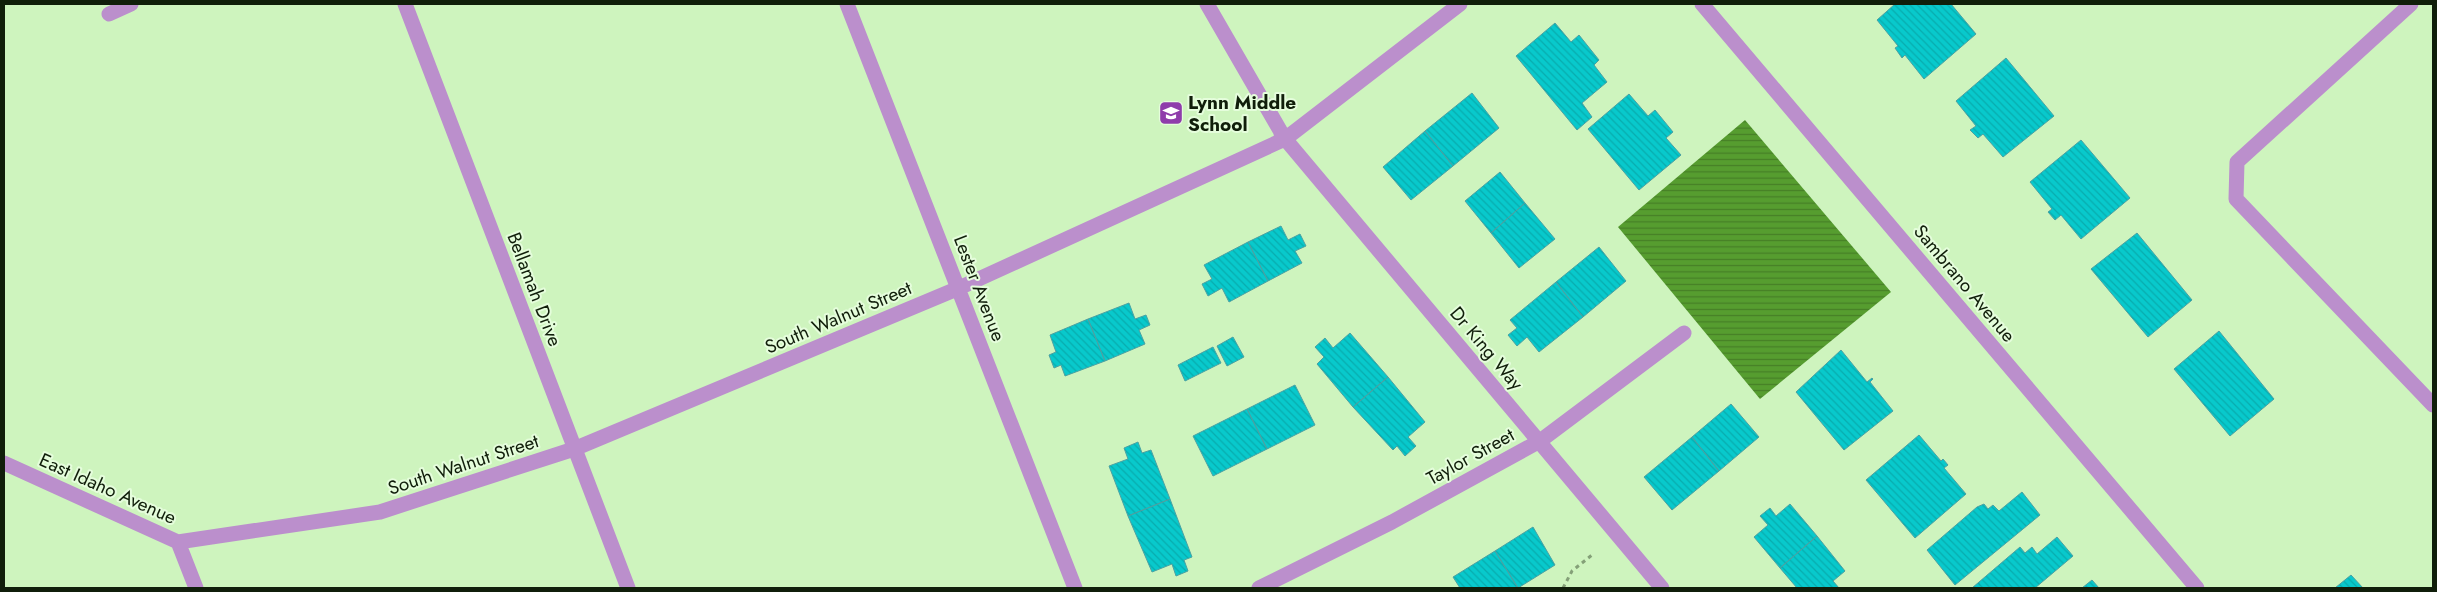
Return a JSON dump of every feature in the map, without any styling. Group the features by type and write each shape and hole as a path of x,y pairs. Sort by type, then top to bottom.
{"street":[{"path":"108,14 131,4"},
{"name":"Bellamah Drive","path":"405,4 628,588"},
{"name":"Lester Avenue","path":"847,4 1075,588"},
{"name":"Dr King Way","path":"1207,4 1283,137 1662,588"},
{"name":"South Walnut Street","path":"178,542 380,512 574,450 959,288 1283,137 1460,4"},
{"name":"Sambrano Avenue","path":"1702,4 2197,588"},
{"path":"2412,4 2237,162 2236,199 2433,405"},
{"name":"Taylor Street","path":"1259,588 1392,522 1540,441 1684,333"},
{"name":"East Idaho Avenue","path":"4,463 178,542 196,588"}],"path":[{"path":"1563,588 1572,571 1592,555"}],"shaded area":[{"path":"1745,120 1891,292 1760,399 1618,227"}],"building":[{"path":"1895,4 1951,4 1976,34 1924,79 1905,55 1902,58 1895,48 1898,46 1877,20"},
{"path":"1555,23 1571,42 1579,35 1599,60 1594,65 1607,82 1582,103 1592,117 1577,130 1516,56"},
{"path":"2006,58 2054,116 2003,157 1983,134 1978,138 1970,130 1976,126 1956,101"},
{"path":"1472,93 1499,128 1453,166 1425,131"},
{"path":"1629,94 1648,116 1655,110 1673,132 1666,138 1681,155 1639,190 1588,129"},
{"path":"1425,131 1453,166 1411,200 1383,167"},
{"path":"2081,140 2130,198 2081,239 2061,215 2055,220 2048,212 2052,209 2030,182"},
{"path":"1500,172 1525,203 1491,233 1465,201"},
{"path":"1525,203 1555,239 1519,268 1491,233"},
{"path":"1281,226 1288,240 1300,234 1306,246 1295,251 1302,263 1268,281 1248,242"},
{"path":"2137,233 2192,300 2148,337 2091,269"},
{"path":"1248,242 1268,281 1229,302 1222,288 1208,296 1202,284 1212,279 1204,265"},
{"path":"1599,247 1626,281 1583,317 1556,282"},
{"path":"1556,282 1583,317 1539,352 1527,337 1517,346 1508,335 1517,328 1510,320"},
{"path":"1129,303 1135,319 1146,315 1150,325 1139,330 1145,344 1105,361 1088,319"},
{"path":"1088,319 1105,361 1065,376 1061,365 1054,368 1049,355 1056,352 1050,335"},
{"path":"2219,331 2274,399 2230,436 2174,369"},
{"path":"1350,333 1388,377 1353,407 1317,364 1324,357 1315,347 1325,338 1333,348"},
{"path":"1233,337 1244,357 1227,366 1217,346"},
{"path":"1213,347 1221,363 1185,381 1178,365"},
{"path":"1841,350 1867,382 1873,379 1870,382 1893,411 1844,450 1796,392"},
{"path":"1388,377 1425,422 1408,437 1416,446 1405,456 1397,446 1393,450 1353,407"},
{"path":"1295,385 1315,425 1267,449 1247,409"},
{"path":"1731,404 1759,437 1719,471 1692,437"},
{"path":"1247,409 1267,449 1213,476 1193,436"},
{"path":"1919,435 1941,461 1943,459 1948,465 1944,468 1966,494 1915,538 1866,480"},
{"path":"1692,437 1719,471 1672,510 1644,477"},
{"path":"1138,442 1142,453 1151,450 1170,499 1128,516 1109,466 1128,459 1124,448"},
{"path":"2022,492 2040,515 1955,585 1927,550 1977,507 1984,504 1988,509 1993,505 1999,511"},
{"path":"1170,499 1192,557 1184,560 1188,571 1176,576 1172,564 1152,572 1128,516"},
{"path":"1790,504 1817,536 1780,568 1754,537 1768,525 1760,516 1770,508 1776,516"},
{"path":"1533,527 1555,565 1518,588 1495,551"},
{"path":"1817,536 1845,571 1833,581 1839,588 1797,588 1780,568"},
{"path":"2057,537 2073,556 2035,588 1972,588 2020,547 2025,553 2032,547 2037,554"},
{"path":"1495,551 1518,588 1460,588 1453,577"},
{"path":"2351,575 2363,588 2335,588"},
{"path":"2092,580 2099,588 2082,588"}],"place":[{"name":"Lynn Middle School","path":"1171,113"}]}
